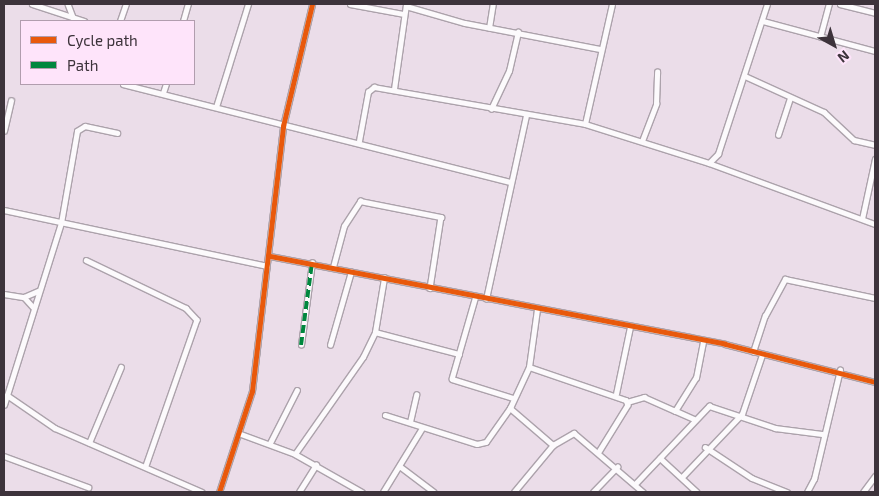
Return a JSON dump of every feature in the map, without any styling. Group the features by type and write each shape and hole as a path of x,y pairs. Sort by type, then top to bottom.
{"street":[{"path":"32,4 80,20"},
{"path":"68,4 73,17"},
{"path":"120,20 126,4"},
{"path":"183,20 188,4"},
{"path":"216,107 248,4"},
{"path":"350,4 404,14"},
{"path":"489,28 493,4"},
{"path":"585,124 600,49 612,4"},
{"path":"709,163 718,154 767,4"},
{"path":"820,37 829,4"},
{"path":"840,4 875,13"},
{"path":"218,492 241,434 260,349 267,266 270,256 283,126 310,5"},
{"path":"394,89 406,5 489,28 600,49"},
{"path":"763,21 875,51"},
{"path":"491,109 509,71 518,32"},
{"path":"642,141 656,104 658,72"},
{"path":"745,76 824,112 854,140 875,145"},
{"path":"127,85 163,93 283,126 359,140 508,182"},
{"path":"163,93 166,85"},
{"path":"359,140 368,92 374,87 394,89 491,109 585,124 709,163 875,224"},
{"path":"778,136 790,98"},
{"path":"4,131 11,101"},
{"path":"486,299 508,182 526,115"},
{"path":"4,405 38,291 61,223 78,128 117,133"},
{"path":"862,219 875,159"},
{"path":"333,267 344,226 360,201 441,217 430,288"},
{"path":"4,210 267,266"},
{"path":"270,256 703,341 840,370 875,382"},
{"path":"86,260 186,308 197,320 146,466"},
{"path":"301,345 312,263"},
{"path":"330,345 351,272"},
{"path":"295,454 340,396 375,332 384,278"},
{"path":"753,352 765,316 785,279 875,298"},
{"path":"4,294 24,297 38,291"},
{"path":"476,296 452,374 455,382 489,387 513,398"},
{"path":"24,297 33,307"},
{"path":"385,415 410,422 422,428 482,444 510,408 529,367 537,309"},
{"path":"616,394 630,328"},
{"path":"375,332 459,354"},
{"path":"675,411 696,378 703,341"},
{"path":"682,477 711,451 742,414 762,355"},
{"path":"88,443 121,367"},
{"path":"529,367 616,394 627,402"},
{"path":"807,492 814,479 822,434 840,370"},
{"path":"270,442 297,390"},
{"path":"7,395 55,428 202,492"},
{"path":"410,422 416,395"},
{"path":"599,452 627,402 644,397 695,420"},
{"path":"635,484 710,406 742,414 775,428 822,434"},
{"path":"510,408 553,446"},
{"path":"383,492 401,467 422,428"},
{"path":"514,492 553,446 574,433 617,467 643,492"},
{"path":"241,434 270,442 362,492"},
{"path":"705,447 752,478 787,492"},
{"path":"4,456 88,487"},
{"path":"660,458 696,492"},
{"path":"299,492 316,466"},
{"path":"401,467 434,492"},
{"path":"593,492 617,467"},
{"path":"863,492 875,476"}],"marked path":[{"path":"301,345 312,263"}],"cycle path":[{"path":"219,492 252,391 283,126 312,4"},
{"path":"270,256 725,344 875,382"}]}
